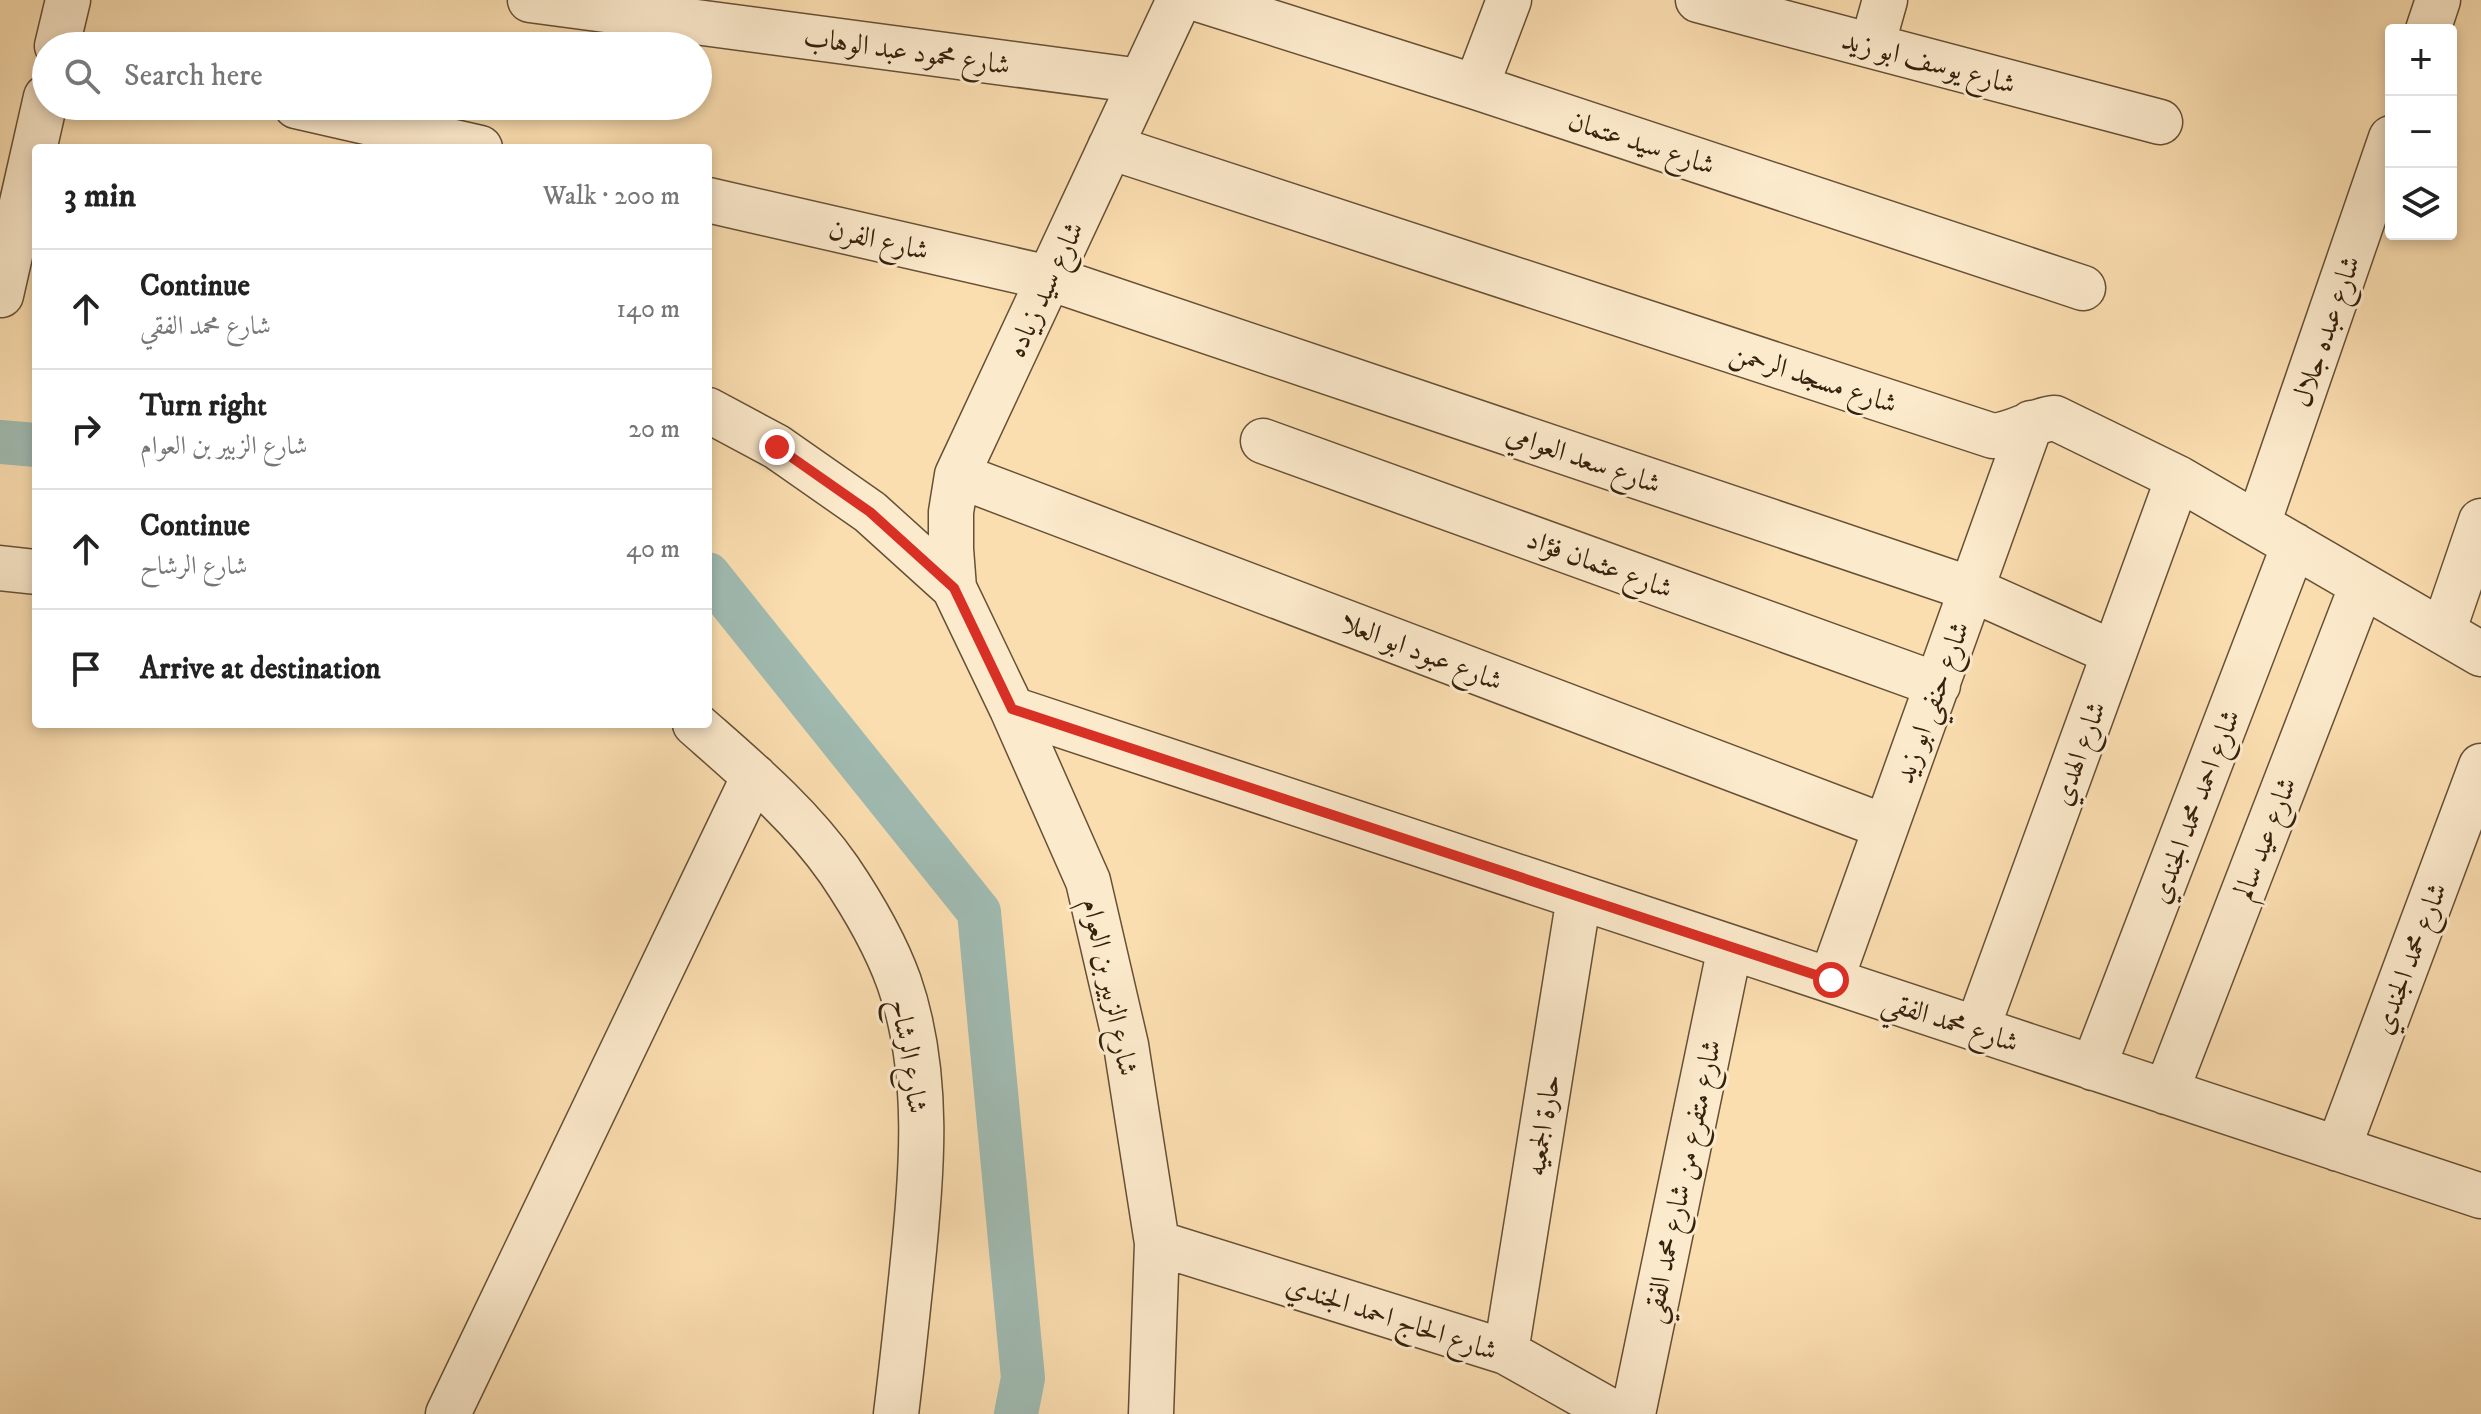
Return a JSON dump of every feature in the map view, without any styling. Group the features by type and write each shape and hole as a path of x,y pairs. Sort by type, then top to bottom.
{"street":[{"path":"60,32 68,0"},
{"name":"شارع محمود عبد الوهاب","path":"530,0 1141,81"},
{"name":"شارع سيد زياده","path":"954,588 951,512 957,475 1179,0"},
{"name":"شارع سيد عتمان","path":"1201,0 1476,87 2083,288"},
{"path":"1476,87 1509,0"},
{"name":"شارع يوسف ابو زيد","path":"1698,0 2160,122"},
{"path":"1872,46 1885,0"},
{"path":"2430,24 2438,0"},
{"path":"38,144 42,120"},
{"path":"357,120 462,144"},
{"name":"شارع مسجد الرحمن","path":"1110,147 1993,436 2012,433 2031,423 2055,418 2178,478 2481,654"},
{"name":"شارع عبده جلال","path":"2276,534 2385,159"},
{"path":"12,294 32,178"},
{"name":"شارع الفرن","path":"712,201 1049,278"},
{"name":"شارع سعد العوامي","path":"1049,278 1971,589 2114,653"},
{"path":"712,412 777,447 870,512 954,588"},
{"name":"شارع حنفي ابو زيد","path":"1831,980 2031,423"},
{"name":"شارع عثمان فؤاد","path":"1263,441 1938,685"},
{"name":"شارع عبود ابو العلا","path":"957,475 1886,827"},
{"name":"شارع الهدي","path":"1977,1029 2178,478"},
{"path":"2443,632 2481,521"},
{"name":"شارع احمد محمد الجندي","path":"2093,1068 2276,534"},
{"path":"0,568 32,572"},
{"name":"شارع عيد سالم","path":"2166,1092 2362,585"},
{"name":"شارع الزبير بن العوام","path":"954,588 1012,709 1088,881 1126,1045 1157,1243 1151,1414"},
{"name":"شارع محمد الفقي","path":"1012,709 2481,1196"},
{"name":"شارع الرشاح","path":"700,728 754,776 838,869 880,939 899,982 913,1039 922,1148 896,1414"},
{"name":"شارع محمد الجندي","path":"2338,1149 2481,766"},
{"path":"448,1414 754,776"},
{"name":"حارة الجمعيه","path":"1506,1352 1579,897"},
{"name":"شارع متفرع من شارع محمد الفقي","path":"1633,1414 1730,947"},
{"name":"شارع الحاج احمد الجندي","path":"1157,1243 1506,1352 1616,1414"}],"waterway":[{"path":"0,442 32,445"},
{"path":"712,579 979,912 1023,1378 1016,1414"}],"route":[{"path":"777,447 870,512 954,588 1012,709 1831,980"}]}
